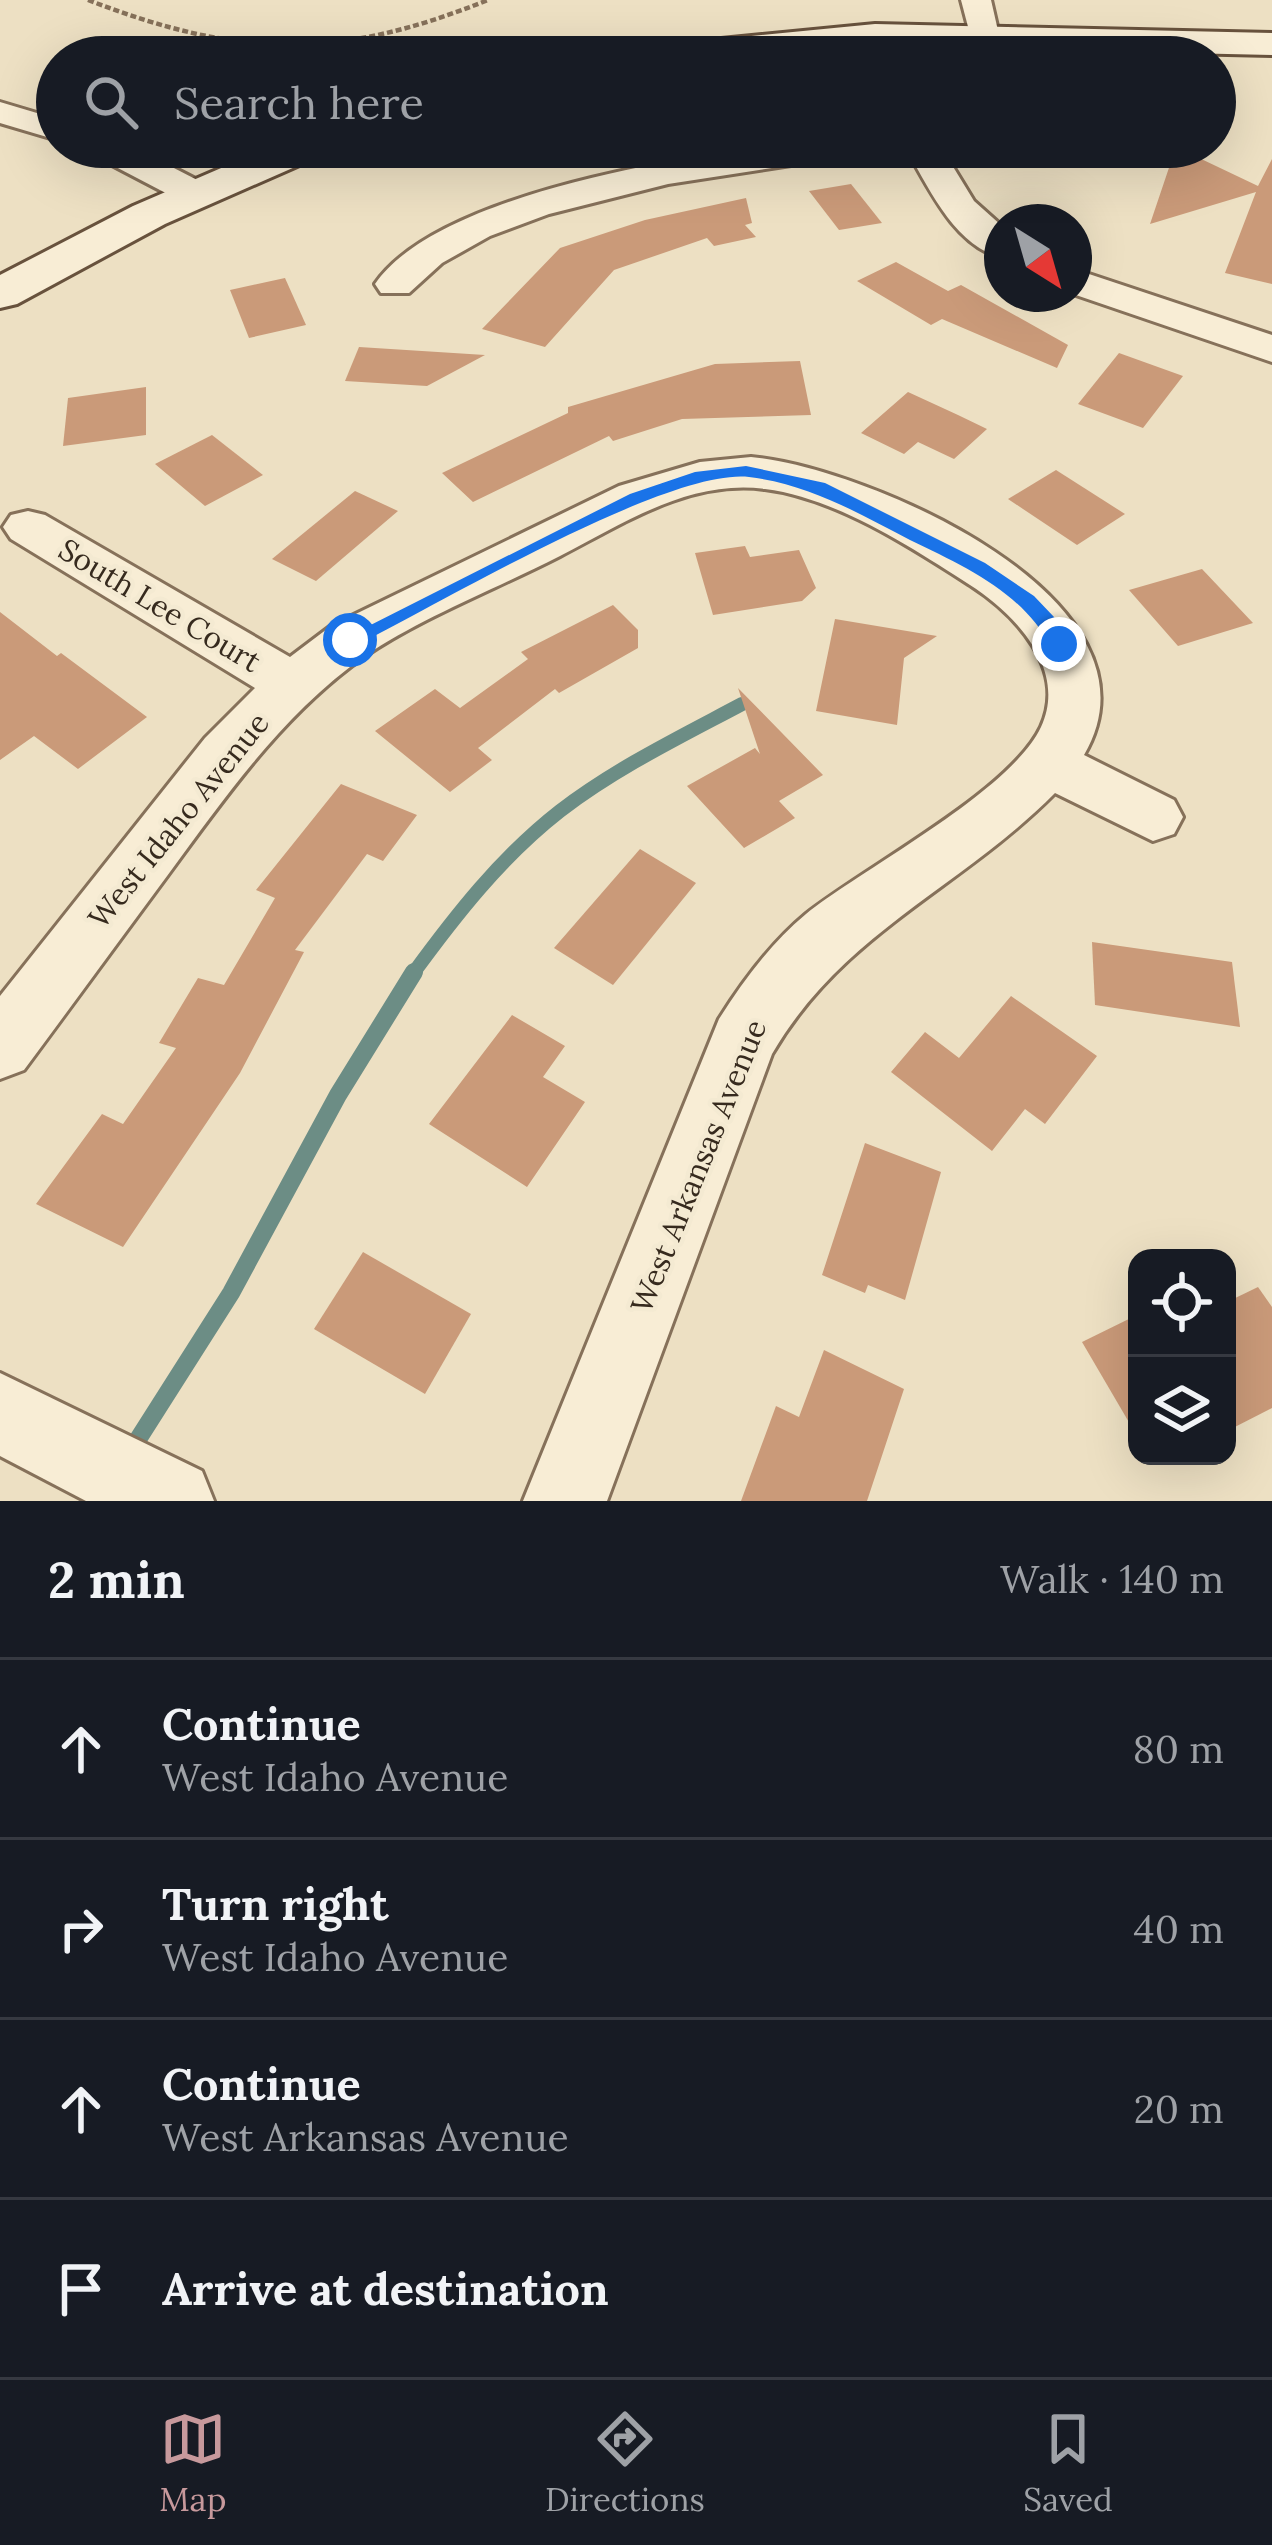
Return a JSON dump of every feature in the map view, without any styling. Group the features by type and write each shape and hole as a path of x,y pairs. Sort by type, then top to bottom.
{"street":[{"path":"913,36 979,17 1185,36"},
{"path":"1236,41 1272,44"},
{"path":"0,112 36,123"},
{"path":"146,168 194,193"},
{"path":"0,294 194,193 254,168"},
{"path":"395,284 416,260 448,242 546,205 690,168"},
{"path":"935,168 958,208 984,230"},
{"path":"1092,287 1272,349"},
{"name":"West Idaho Avenue","path":"0,1048 225,754 292,684 336,650 390,620 636,497 695,477 746,471 807,483 979,567"},
{"name":"South Lee Court","path":"28,527 292,684"},
{"name":"West Arkansas Avenue","path":"566,1501 743,1041 778,982 878,894 1018,795 1051,764 1066,739 1075,708 1072,678 1047,621 1028,601 979,567"},
{"path":"1051,764 1153,817"},
{"path":"0,1413 172,1501"}],"path":[{"path":"88,0 217,36"},
{"path":"347,36 437,18 488,0"}],"building":[{"path":"1272,159 1272,284 1225,273 1256,192 1150,224 1169,168 1220,168 1258,186"},
{"path":"851,184 882,223 839,230 809,191"},
{"path":"746,198 752,223 745,225 756,237 714,246 707,238 614,270 545,347 482,329 560,248 645,220"},
{"path":"896,262 948,291 961,285 984,298 984,312 1009,312 1068,345 1057,368 942,319 931,325 857,281"},
{"path":"285,278 306,325 249,338 230,290"},
{"path":"359,347 485,355 427,386 345,381"},
{"path":"1119,353 1183,376 1143,428 1078,404"},
{"path":"800,361 811,415 682,419 613,441 609,436 473,502 442,473 568,413 568,407 715,364"},
{"path":"146,387 146,435 63,446 68,398"},
{"path":"908,392 987,429 954,459 918,442 904,454 861,433"},
{"path":"212,435 263,475 205,506 155,464"},
{"path":"1056,470 1125,514 1077,545 1008,499"},
{"path":"355,491 398,511 316,581 272,559"},
{"path":"745,546 750,557 799,550 816,588 802,601 713,615 695,553"},
{"path":"1202,569 1253,623 1178,646 1129,590"},
{"path":"613,605 638,630 638,648 559,693 555,689 478,748 492,760 450,792 375,731 435,689 460,708 528,659 521,652"},
{"path":"0,612 147,717 78,769 34,736 0,760"},
{"path":"835,619 937,636 904,658 897,725 816,711"},
{"path":"738,688 823,775 779,801 795,818 744,848 687,786 755,748 760,754"},
{"path":"341,784 417,815 383,861 367,854 295,950 304,952 240,1073 123,1247 36,1204 102,1114 123,1124 176,1048 159,1043 198,978 224,985 275,898 256,890"},
{"path":"640,849 696,883 613,985 554,948"},
{"path":"1092,942 1232,962 1240,1027 1095,1005"},
{"path":"1011,996 1097,1056 1045,1124 1025,1109 992,1151 891,1072 925,1032 959,1058"},
{"path":"512,1015 565,1046 543,1077 585,1102 527,1187 429,1124"},
{"path":"865,1143 941,1172 905,1300 868,1285 865,1293 822,1275"},
{"path":"363,1252 471,1314 425,1394 314,1329"},
{"path":"1258,1287 1272,1307 1272,1408 1236,1426 1236,1357 1236,1298"},
{"path":"1128,1319 1128,1421 1082,1342"},
{"path":"824,1350 904,1389 867,1501 741,1501 776,1406 799,1417"}],"waterway":[{"path":"413,974 480,888 560,811 626,767 742,704"},
{"path":"128,1455 231,1293 338,1095 413,974"}],"route":[{"path":"350,640 636,497 695,477 746,471 819,487 979,567 1028,601 1047,621 1059,644"}]}
